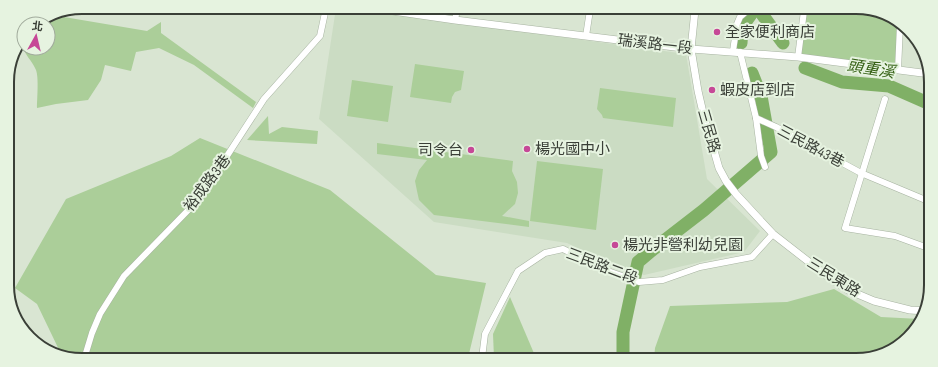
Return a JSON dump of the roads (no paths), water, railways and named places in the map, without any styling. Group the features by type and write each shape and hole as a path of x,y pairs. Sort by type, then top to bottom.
{"street":[{"name":"裕成路3巷","path":"86,353 100,314 124,276 199,199 264,99 320,36 325,14"},
{"name":"瑞溪路一段","path":"417,14 691,49 798,57 923,73"},
{"path":"455,20 456,14"},
{"path":"586,36 589,14"},
{"name":"三民路","path":"695,14 691,49 704,117 719,168 726,181 736,194 772,234"},
{"path":"743,14 740,17 737,24 736,52 756,118 761,156 765,167"},
{"path":"798,57 804,14"},
{"path":"898,70 900,30"},
{"path":"885,99 845,228 895,236 924,247"},
{"name":"三民路43巷","path":"756,118 776,127 862,173 924,199"},
{"name":"三民路二段","path":"483,353 485,334 518,270 545,254 563,249 608,271 639,282 663,280 700,267 752,257 772,234"},
{"name":"三民東路","path":"772,234 848,290 874,301 910,310 919,311"}],"waterway":[{"path":"741,43 742,27 751,14"},
{"name":"頭重溪","path":"762,14 783,43"},
{"name":"頭重溪","path":"805,68 842,82 889,86 924,101"},
{"path":"623,353 623,332 638,262 704,210 771,152 761,96 752,73"}],"place":[{"name":"全家便利商店","path":"717,32"},
{"name":"蝦皮店到店","path":"712,90"},
{"name":"楊光國中小","path":"527,149"},
{"name":"司令台","path":"471,150"},
{"name":"楊光非營利幼兒園","path":"615,245"}]}
